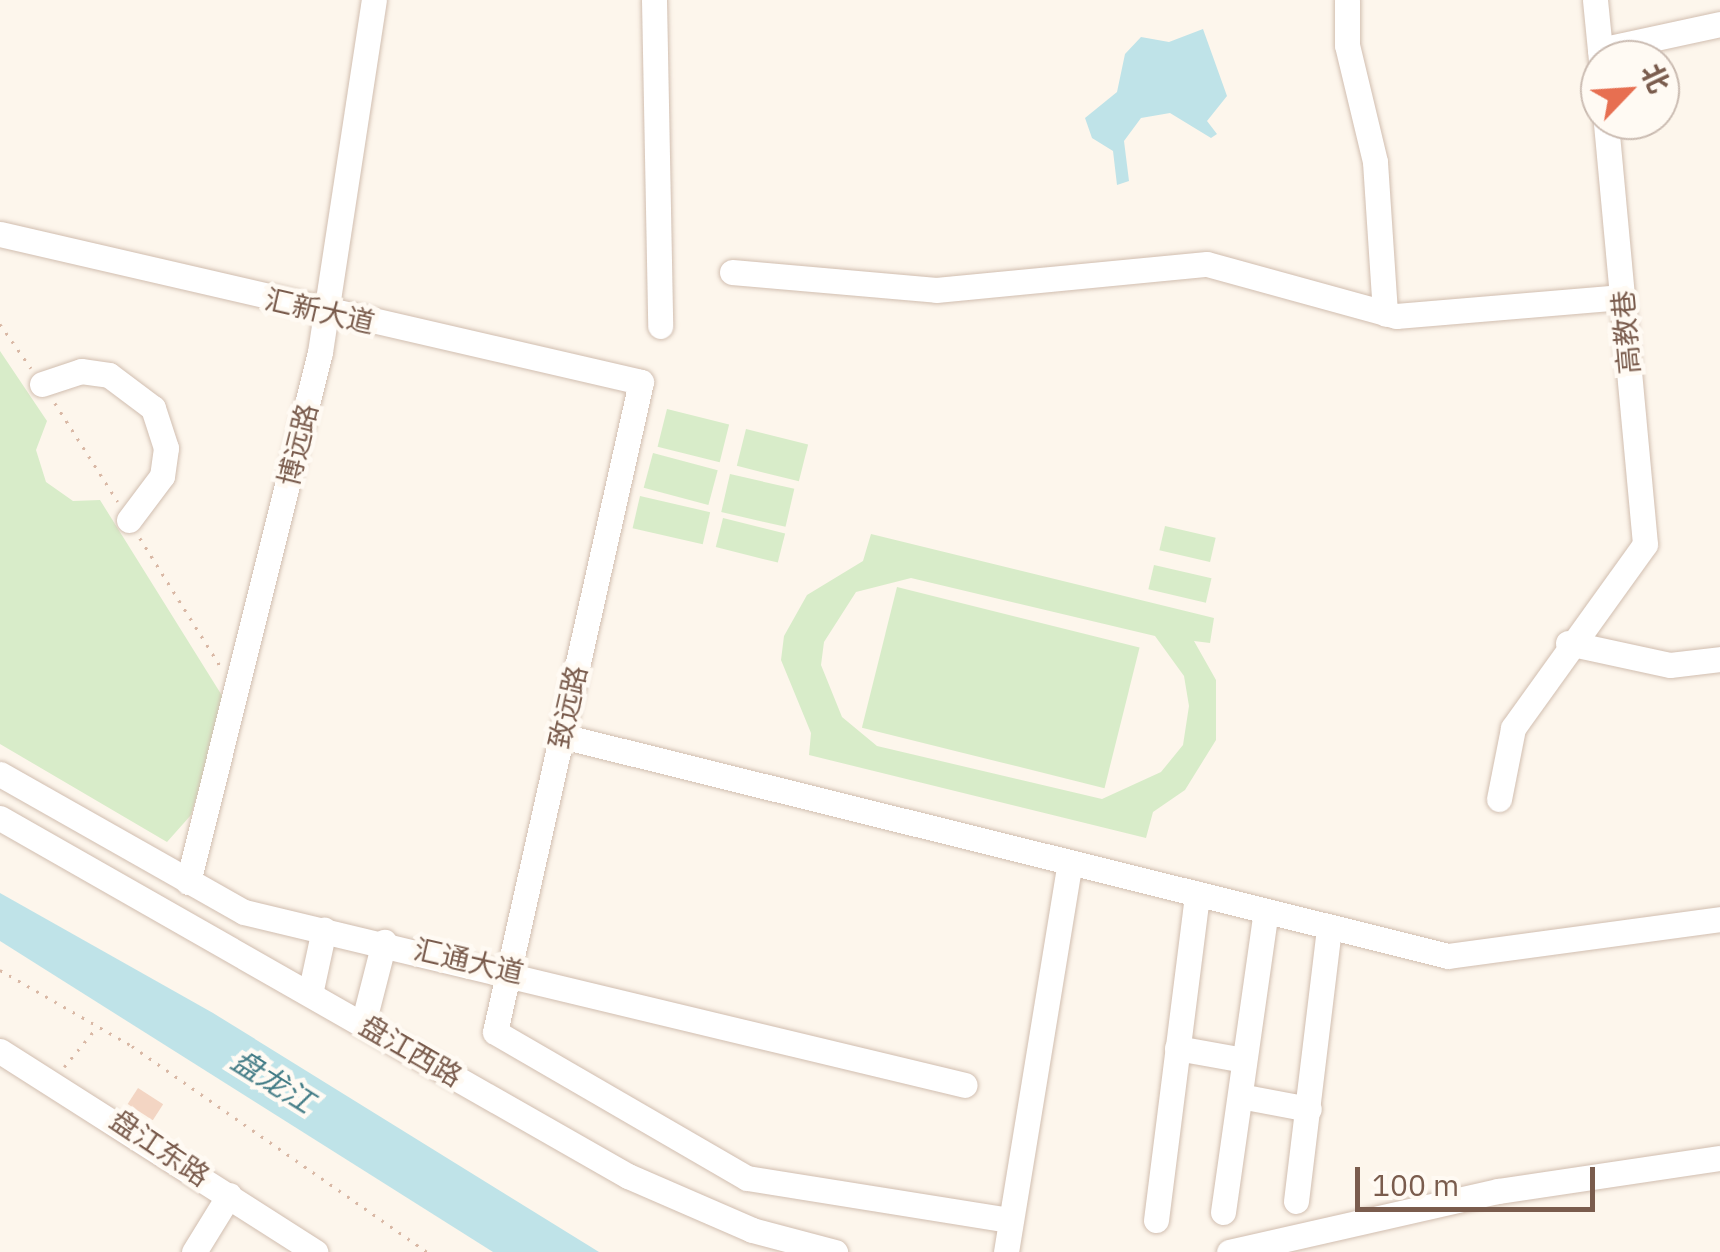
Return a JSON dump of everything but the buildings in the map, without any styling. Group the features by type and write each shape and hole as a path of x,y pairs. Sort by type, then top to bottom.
{"street":[{"name":"博远路","path":"188,882 328,314 374,0"},
{"path":"654,0 660,326"},
{"path":"1346,0 1348,45 1375,162 1385,314"},
{"path":"1596,0 1599,40"},
{"path":"1658,40 1720,24"},
{"name":"高教巷","path":"1568,643 1646,544 1608,140"},
{"name":"汇新大道","path":"0,234 328,314 641,382"},
{"path":"732,272 936,290 1207,264 1385,314 1622,297"},
{"path":"42,384 67,373 109,374 153,408 166,448 162,476 129,520"},
{"name":"致远路","path":"641,382 562,736 505,968 495,1032 747,1178 1009,1220"},
{"path":"1498,799 1513,728 1568,643 1670,665 1720,659"},
{"path":"562,736 1329,930 1464,958 1720,919"},
{"name":"汇通大道","path":"0,774 244,912 505,968 965,1085"},
{"name":"盘江西路","path":"0,818 628,1176 796,1247 835,1252"},
{"path":"1006,1252 1070,862"},
{"path":"1156,1220 1197,894"},
{"path":"1223,1212 1266,911"},
{"path":"310,994 324,929"},
{"path":"1296,1200 1329,930"},
{"path":"364,1024 384,942"},
{"path":"1177,1048 1244,1060"},
{"name":"盘江东路","path":"0,1051 52,1080 315,1252"},
{"path":"1240,1096 1309,1109"},
{"path":"1229,1252 1498,1191 1720,1158"},
{"path":"194,1252 230,1195"}],"path":[{"path":"0,970 98,1026 288,1148 428,1252"},
{"path":"52,1080 98,1026"}],"green space":[{"path":"0,351 47,421 36,450 46,482 73,501 100,500 226,702 191,815 167,842 0,744"},
{"path":"667,409 729,424 720,462 658,447"},
{"path":"746,429 808,444 799,481 737,466"},
{"path":"653,453 718,470 708,505 644,488"},
{"path":"730,474 794,489 786,527 721,512"},
{"path":"640,496 710,512 703,544 633,528"},
{"path":"723,518 785,533 778,563 716,547"},
{"path":"1165,526 1216,538 1210,562 1159,550"},
{"path":"871,534 1214,618 1210,643 1194,641 1216,680 1216,740 1185,790 1153,812 1146,838 809,755 811,733 781,660 784,636 807,595 863,561","holes":["911,578 1155,636 1184,676 1189,706 1183,745 1161,772 1102,799 877,746 842,717 821,665 824,642 856,592"]},
{"path":"1154,565 1211,578 1206,603 1148,589"},
{"path":"897,587 1140,647 1104,788 862,728"}],"water":[{"path":"1203,29 1227,96 1207,121 1217,134 1211,138 1170,113 1141,118 1124,141 1129,181 1117,185 1113,151 1092,138 1085,118 1117,92 1125,54 1141,37 1169,42"},
{"name":"盘龙江","path":"0,893 213,1013 599,1252 493,1252 0,941"}]}
